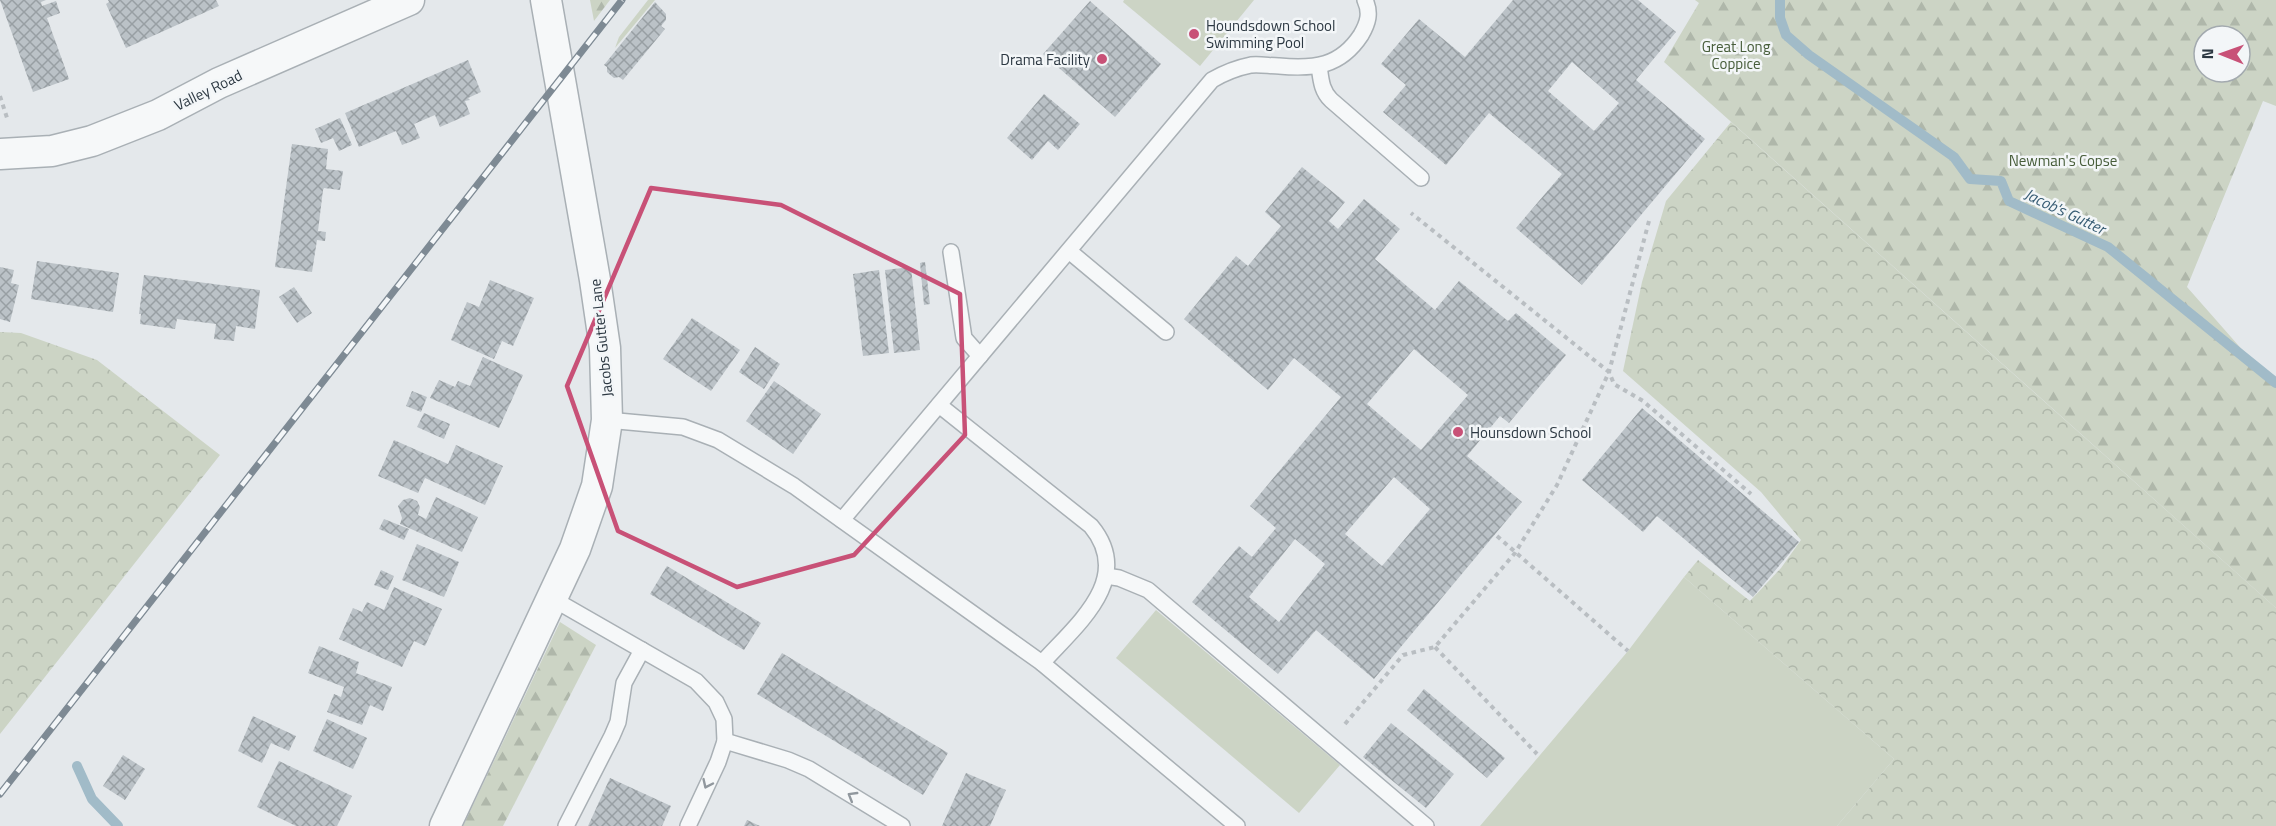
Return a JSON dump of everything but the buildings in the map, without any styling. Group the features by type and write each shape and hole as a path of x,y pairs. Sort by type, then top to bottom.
{"street":[{"name":"Valley Road","path":"0,153 52,151 92,141 158,115 219,83 409,0"},
{"name":"Jacobs Gutter Lane","path":"445,826 576,549 595,493 607,420 608,388 605,348 596,280 546,0"}],"lane":[{"path":"842,520 1212,80 1226,72 1254,65 1320,66 1336,60 1348,51 1366,25 1369,13 1365,0"},
{"path":"1320,66 1322,84 1331,100 1421,177"},
{"path":"1069,251 1166,332"},
{"path":"951,252 964,338 980,356"},
{"path":"939,405 1091,526 1101,539 1106,553 1106,576 1098,597 1086,615 1042,663"},
{"path":"607,420 683,427 718,440 794,486 1042,663 1237,826"},
{"path":"1106,576 1128,580 1148,590 1426,826"},
{"path":"554,599 696,681 716,702 724,719 725,741 718,762 688,826"},
{"path":"566,826 612,736 618,722 624,683 642,650"},
{"path":"725,741 780,757 809,769 902,826"}],"path":[{"path":"1411,213 1609,372 1614,384 1643,401 1751,494"},
{"path":"1329,744 1403,655 1435,647 1515,553 1557,486 1609,372 1649,221"},
{"path":"1497,536 1628,651"},
{"path":"1435,647 1537,754"}],"highlighted area":[{"path":"651,188 781,205 960,294 965,435 854,555 737,587 618,531 567,386"}],"green space":[{"path":"590,0 610,0 594,21"},
{"path":"648,0 655,0 615,48 619,37"},
{"name":"Houndsdown School Swimming Pool","path":"1124,0 1254,0 1200,66 1123,2"},
{"name":"Newman's Copse","path":"1695,0 2276,0 2276,106 2263,101 2187,287 2260,370 2276,383 2276,608 1664,62 1699,3"},
{"path":"1731,122 2276,608 2276,826 1837,826 1894,759 1684,577 1698,560 1750,601 1781,568 1801,540 1761,492 1623,371 1642,282 1666,201"},
{"path":"0,332 21,333 97,360 220,455 0,734"},
{"path":"1684,577 1894,759 1837,826 1480,826 1628,651"},
{"path":"1156,610 1340,765 1299,813 1116,658"},
{"path":"560,622 596,645 503,826 463,826"}],"waterway":[{"name":"Jacob's Gutter","path":"1780,0 1780,18 1786,35 1809,55 1954,157 1970,179 2001,181 2009,201 2108,247 2276,383"},
{"path":"77,766 92,799 118,826"}],"railway":[{"path":"0,794 622,0"}],"place":[{"name":"Houndsdown School Swimming Pool","path":"1194,34"},
{"name":"Drama Facility","path":"1102,59"},
{"name":"Hounsdown School","path":"1458,432"}],"park label":[{"name":"Great Long Coppice","path":"1736,54"}]}
